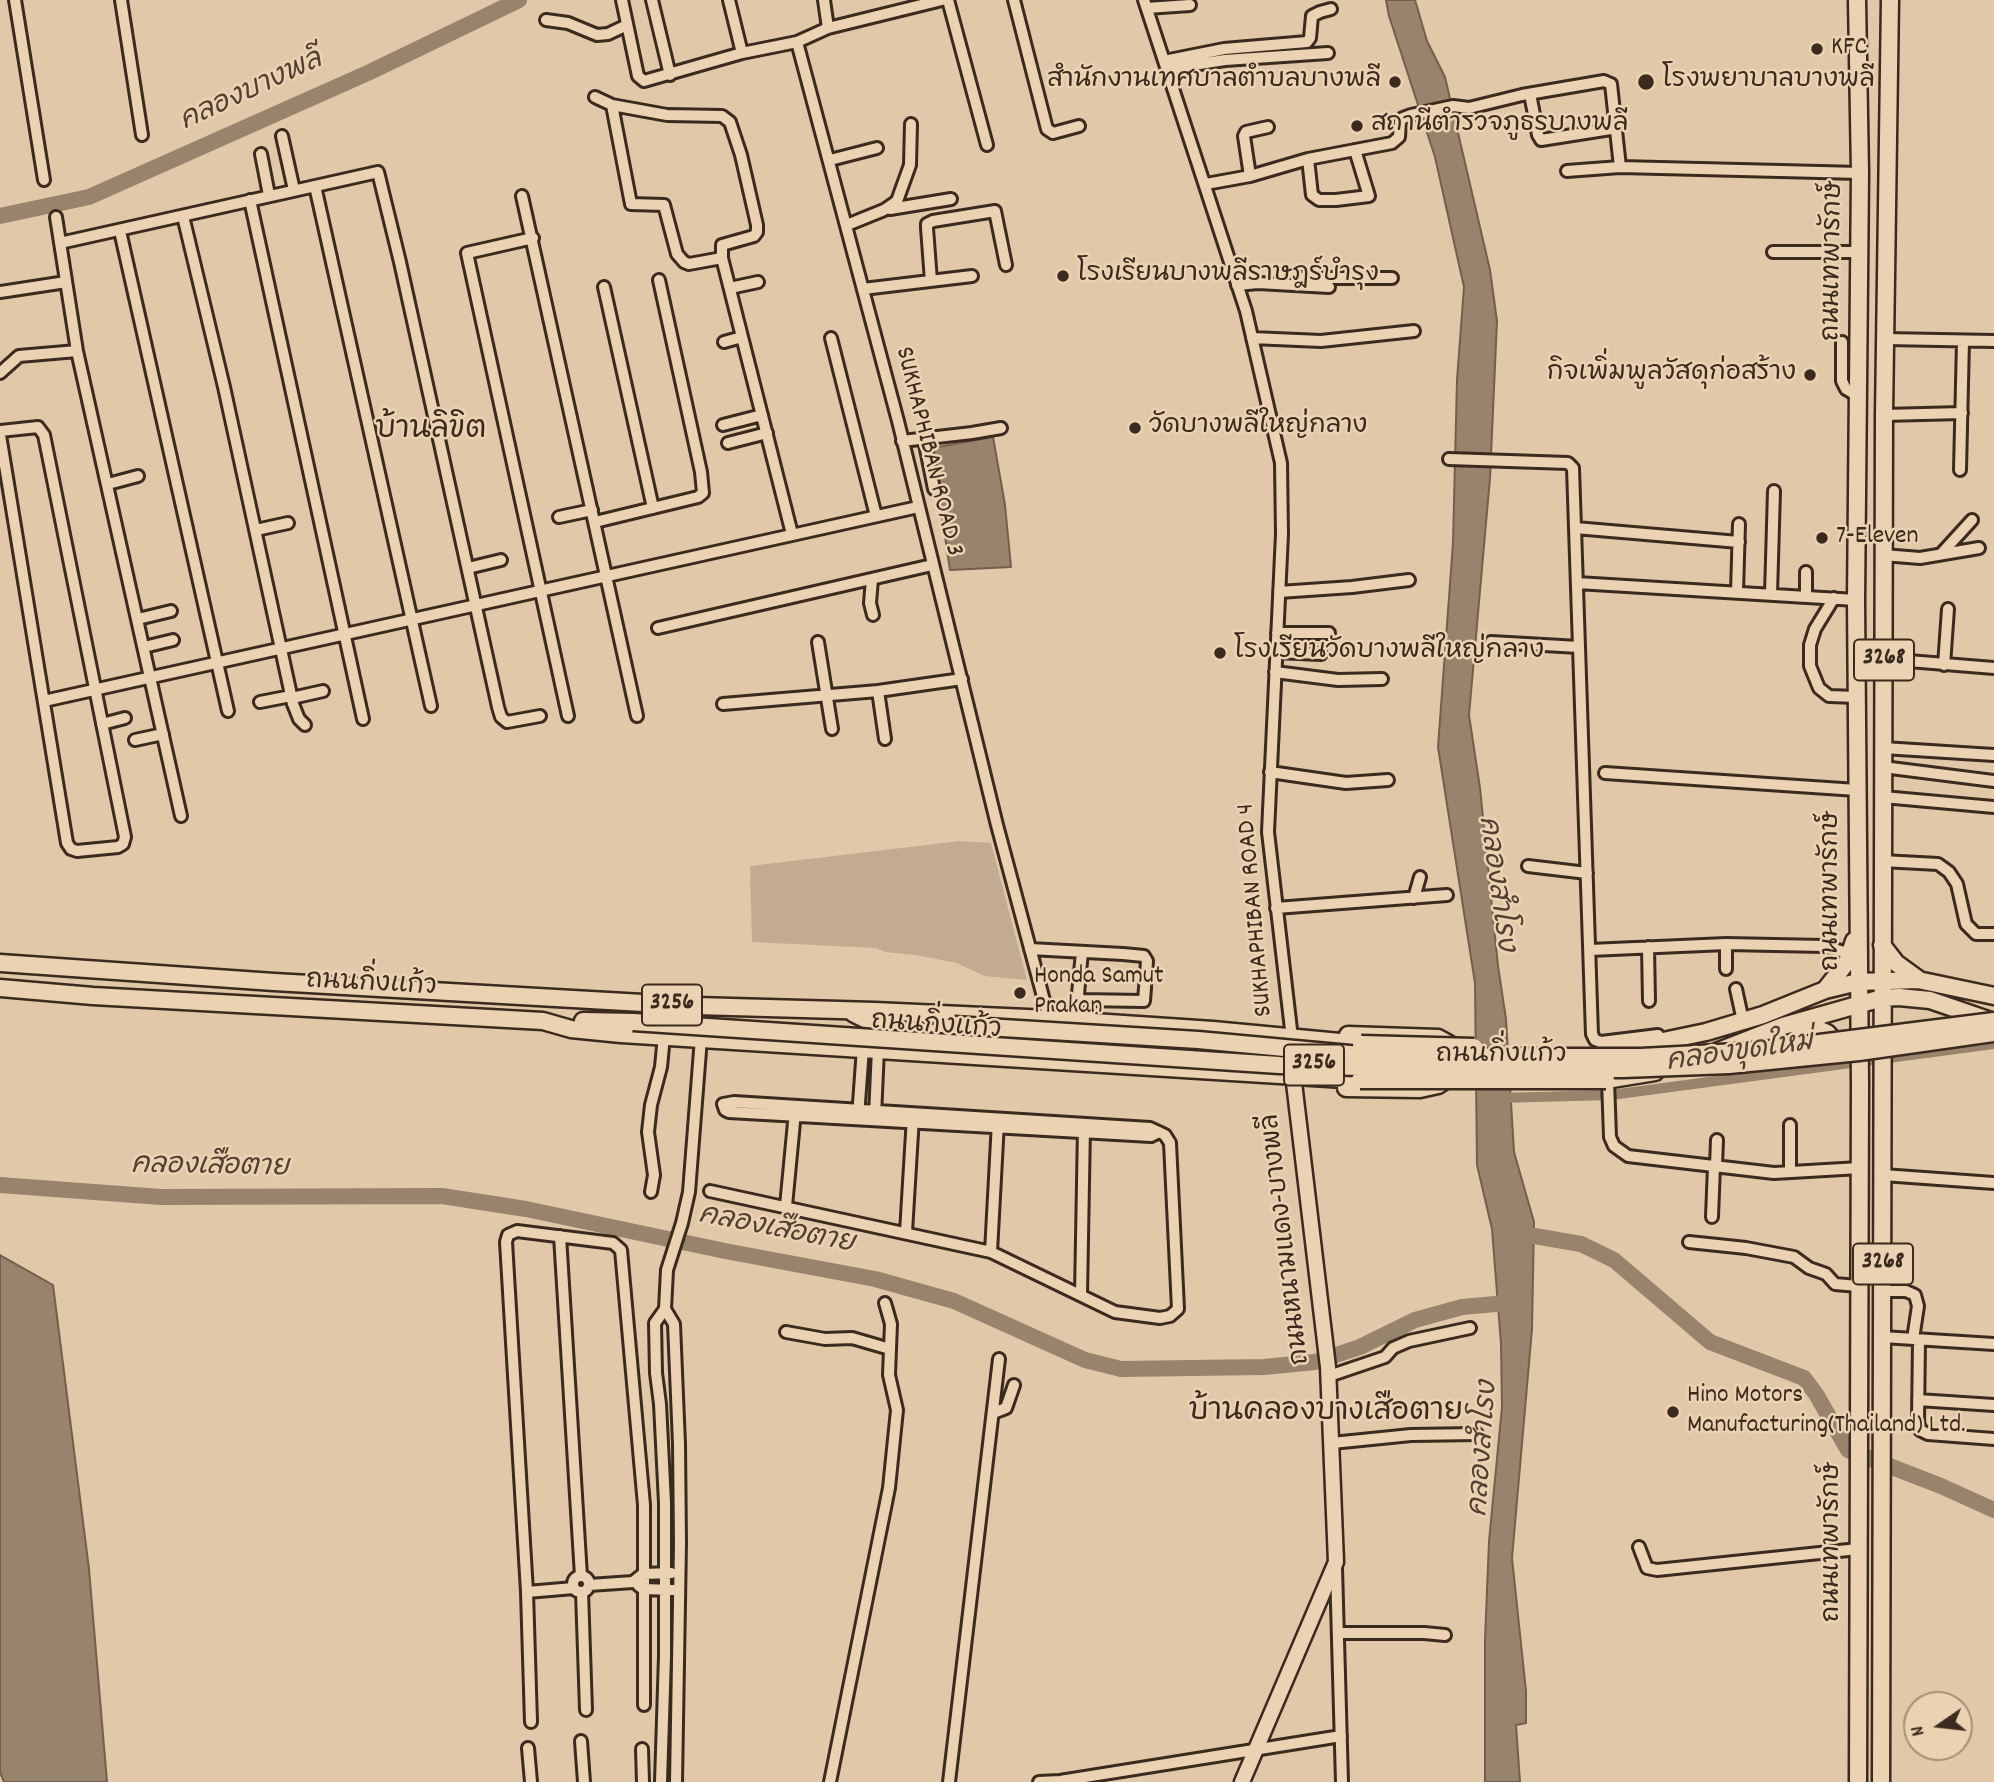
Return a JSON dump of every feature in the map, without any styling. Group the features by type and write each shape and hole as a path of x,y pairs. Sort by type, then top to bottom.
{"main road":[{"name":"ถนนเทพารักษ์","path":"1857,0 1860,173 1856,600 1860,1085 1858,1782"},
{"name":"ถนนเทพารักษ์","path":"1881,1782 1883,555 1890,0"},
{"path":"1859,109 1863,116 1870,119 1879,118 1888,110"},
{"path":"1860,173 1888,156"},
{"path":"1825,990 1851,954 1859,922"},
{"path":"1882,945 1896,963 1918,979"},
{"name":"ถนนกิ่งแก้ว","path":"0,963 696,1006 1049,1019 1353,1044 1605,1049 1684,1038 1742,1021 1825,990 1858,982"},
{"name":"3256","path":"1858,982 1918,979 1994,996"},
{"name":"ถนนกิ่งแก้ว","path":"0,988 93,996 553,1023 579,1030 664,1037 1294,1077 1607,1084 1690,1062 1783,1026 1859,1009"},
{"name":"3256","path":"1859,1009 1882,998 1910,998 1957,1008 1994,1021"},
{"path":"1883,1018 1899,1003 1910,998"},
{"name":"3256","path":"849,1011 879,1026 905,1031 1290,1058"},
{"name":"3256","path":"869,1021 1198,1040 1382,1057 1641,1057 1756,1051 1994,1021"},
{"name":"3256","path":"553,1023 633,1022 1279,1065 1443,1069 1623,1069 1728,1065 1871,1051 1994,1033"},
{"path":"1783,1026 1816,1028 1835,1039 1844,1050 1860,1085"},
{"path":"1300,1039 1348,1035 1426,1036 1449,1044 1448,1076 1438,1085 1420,1089 1339,1088 1324,1085 1312,1078"},
{"path":"1290,1058 1353,1044"},
{"name":"ถนนหนามแดง-บางพลี","path":"1242,1782 1336,1562 1329,1372 1290,1058"},
{"path":"1858,1714 1882,1714"}],"street":[{"path":"15,0 44,180"},
{"path":"121,0 142,135"},
{"path":"622,0 640,80 644,81 742,53 797,42 828,28 901,5 942,0"},
{"path":"652,0 670,75"},
{"path":"729,0 742,53"},
{"path":"824,0 828,28"},
{"path":"948,0 987,145"},
{"path":"1014,0 1047,129 1053,133 1079,126"},
{"path":"1145,4 1190,5"},
{"name":"SUKHAPHIBAN ROAD 4","path":"1145,4 1237,285 1281,463 1283,502 1268,832 1276,908 1300,1039"},
{"path":"1165,65 1224,49 1307,41 1310,38 1312,16 1331,9"},
{"path":"546,20 586,28 597,36 627,25"},
{"name":"SUKHAPHIBAN ROAD 3","path":"797,42 847,225 1049,1019"},
{"path":"1165,65 1328,53"},
{"path":"1206,184 1250,176 1308,159 1396,142 1400,122 1411,115 1453,106 1469,108 1531,93 1604,81 1611,84 1620,167"},
{"path":"1531,93 1541,140 1617,128"},
{"path":"595,97 612,105 667,115 722,116 730,121 741,155 757,232 754,236 722,245 722,258 792,534"},
{"path":"612,105 631,204 664,205 677,254 684,262 689,264 722,258"},
{"path":"884,210 897,201 907,176 911,155 911,124"},
{"path":"1250,176 1244,136 1246,132 1268,127"},
{"path":"282,136 294,190"},
{"path":"830,160 877,148"},
{"path":"1308,159 1312,195 1319,200 1369,196 1355,150"},
{"path":"261,155 269,195"},
{"path":"1567,171 1620,167 1860,173"},
{"path":"60,243 269,195 376,172 380,174 501,717 507,722 540,716"},
{"path":"315,186 431,706"},
{"path":"522,196 637,716"},
{"path":"847,225 884,210 951,198"},
{"path":"250,200 363,719"},
{"path":"931,281 927,225 933,221 995,211 1006,265"},
{"path":"183,216 292,697 299,719 305,725"},
{"path":"56,217 77,351 181,816"},
{"path":"120,231 228,711"},
{"path":"533,238 467,253 568,716"},
{"path":"1773,252 1859,252"},
{"path":"863,289 972,276"},
{"path":"1298,285 1301,278 1392,278"},
{"path":"595,522 698,497 703,493 659,280"},
{"path":"0,292 65,282"},
{"path":"730,288 758,282"},
{"path":"1237,285 1258,283 1329,287"},
{"path":"604,287 653,508"},
{"path":"1252,338 1321,341 1414,331"},
{"path":"724,342 742,337"},
{"path":"831,338 876,516"},
{"path":"1885,339 1994,341"},
{"path":"1960,470 1963,341"},
{"path":"1842,342 1842,382 1846,389 1857,396"},
{"path":"0,373 19,356 77,351"},
{"path":"1884,415 1962,413"},
{"path":"723,425 762,415"},
{"path":"38,427 44,435 125,837 123,844 118,847 77,851 71,849 67,843 0,433 38,427"},
{"path":"902,441 1001,428"},
{"path":"728,443 767,433"},
{"path":"924,439 934,489"},
{"path":"1449,459 1571,465 1592,1034 1595,1040 1605,1042 1665,1034 1684,1038"},
{"path":"108,484 138,476"},
{"path":"1771,594 1774,491"},
{"path":"44,701 918,506"},
{"path":"559,517 592,510"},
{"path":"1941,554 1972,520"},
{"path":"256,530 288,523"},
{"path":"1737,592 1739,524"},
{"path":"1575,528 1739,542"},
{"path":"1883,555 1920,558 1979,548"},
{"path":"468,568 500,560"},
{"path":"658,628 932,565"},
{"path":"1806,572 1806,596"},
{"path":"872,579 870,603 873,615"},
{"path":"1279,592 1409,580"},
{"path":"1577,583 1856,600"},
{"path":"1834,598 1815,629 1810,645 1810,666 1819,688 1829,696 1857,698"},
{"path":"1944,665 1948,609"},
{"path":"138,619 171,611"},
{"path":"1277,633 1329,633"},
{"path":"144,648 173,640"},
{"path":"818,642 832,729"},
{"path":"1491,642 1579,647"},
{"path":"1276,652 1321,654"},
{"path":"1884,659 1994,668"},
{"path":"1275,672 1338,680 1382,679"},
{"path":"723,704 878,691 962,680"},
{"path":"260,702 323,691"},
{"path":"878,691 885,739"},
{"path":"102,724 125,718"},
{"path":"135,740 163,734"},
{"path":"1883,748 1994,755"},
{"path":"1883,767 1994,781"},
{"path":"1269,772 1346,783 1388,780"},
{"path":"1605,773 1857,790"},
{"path":"1883,797 1994,807"},
{"path":"1882,861 1938,863 1949,872 1957,884 1966,925 1976,934 1994,934"},
{"path":"1528,866 1587,873"},
{"path":"1414,898 1420,877"},
{"path":"1276,908 1447,895"},
{"path":"1590,950 1726,944 1825,946 1851,954"},
{"path":"1726,944 1726,969"},
{"path":"1648,947 1649,1001"},
{"path":"1030,948 1144,956 1147,961 1144,1001 1080,1000 1078,994 1082,952"},
{"path":"1736,989 1742,1021"},
{"path":"651,1192 654,1175 648,1132 664,1037"},
{"path":"662,1782 666,1573 663,1439 657,1384 655,1323 665,1309 667,1270 689,1192 701,1038"},
{"path":"859,1115 870,1048"},
{"path":"870,1048 875,1116"},
{"path":"1607,1084 1610,1137 1614,1146 1628,1156 1774,1173 1860,1168"},
{"path":"861,1090 875,1091"},
{"path":"709,1191 991,1252 1115,1312 1150,1318 1170,1316 1178,1309 1170,1143 1160,1132 1151,1136 1084,1128 795,1111 729,1112 723,1104 734,1102 795,1111"},
{"path":"786,1206 795,1111"},
{"path":"906,1232 913,1119"},
{"path":"991,1252 998,1124"},
{"path":"1790,1125 1790,1172"},
{"path":"1080,1295 1084,1128"},
{"path":"1712,1217 1717,1140"},
{"path":"1883,1175 1994,1183"},
{"path":"531,1722 527,1592 506,1242 508,1235 517,1231 613,1243 621,1250 641,1463 644,1705"},
{"path":"560,1236 581,1576 587,1579 582,1589 586,1710"},
{"path":"1689,1242 1746,1248 1794,1258 1809,1268 1826,1274 1835,1284 1858,1286"},
{"path":"1882,1291 1906,1291 1915,1295 1918,1306 1916,1340 1920,1430 1928,1434 1994,1439"},
{"path":"830,1782 889,1488 897,1420 896,1402 889,1375 891,1324 886,1303"},
{"path":"665,1309 674,1324 679,1444 676,1782"},
{"path":"1329,1372 1385,1357 1393,1348 1409,1341 1469,1328"},
{"path":"786,1332 825,1339 852,1338 890,1349"},
{"path":"1882,1337 1994,1344"},
{"path":"949,1782 999,1359"},
{"path":"657,1384 675,1385"},
{"path":"993,1413 1006,1408 1014,1385"},
{"path":"1918,1400 1994,1405"},
{"path":"1332,1443 1411,1435 1476,1434"},
{"path":"1639,1547 1647,1568 1657,1570 1858,1549"},
{"name":"ถนนหนามแดง-บางพลี","path":"1336,1562 1342,1782"},
{"path":"527,1592 582,1589 633,1581 643,1574 679,1574"},
{"path":"633,1581 643,1589 678,1590"},
{"path":"1338,1633 1445,1635"},
{"path":"1039,1782 1341,1736"},
{"path":"581,1741 584,1782"},
{"path":"528,1748 531,1782"},
{"path":"642,1749 643,1782"}],"shaded area":[{"path":"1386,0 1415,0 1427,41 1445,77 1490,270 1497,321 1490,478 1469,715 1506,1019 1514,1152 1534,1222 1532,1329 1512,1558 1526,1691 1526,1723 1516,1725 1520,1782 1485,1782 1485,1640 1489,1541 1502,1407 1501,1344 1492,1229 1477,1165 1475,983 1438,747 1453,543 1457,380 1464,287 1435,157"},
{"path":"993,437 1005,505 1011,567 950,570 932,448"},
{"path":"960,841 991,843 1027,980 984,976 957,963 885,952 876,948 752,942 750,866"},
{"path":"0,1255 53,1285 89,1569 107,1782 4,1782 0,1772"}],"waterway":[{"name":"คลองบางพลี","path":"0,216 89,197 370,72 519,0"},
{"name":"คลองขุดใหม่","path":"1498,1098 1611,1095 1994,1044"},
{"name":"คลองเสือตาย","path":"0,1185 161,1197 442,1196 526,1209 875,1279 954,1301 1085,1360 1121,1369 1264,1367 1315,1362 1360,1347 1415,1320 1462,1307 1518,1302"},
{"path":"1517,1233 1581,1244 1614,1260 1710,1342 1804,1378 1848,1450 1994,1510"}],"place":[{"name":"KFC","path":"1817,49"},
{"name":"สำนักงานเทศบาลตำบลบางพลี","path":"1395,82"},
{"name":"โรงพยาบาลบางพลี","path":"1646,82"},
{"name":"สถานีตำรวจภูธรบางพลี","path":"1357,126"},
{"name":"โรงเรียนบางพลีราษฎร์บำรุง","path":"1063,276"},
{"name":"กิจเพิ่มพูลวัสดุก่อสร้าง","path":"1810,375"},
{"name":"วัดบางพลีใหญ่กลาง","path":"1135,428"},
{"name":"7-Eleven","path":"1822,538"},
{"name":"โรงเรียนวัดบางพลีใหญ่กลาง","path":"1220,653"},
{"name":"Honda Samut Prakan","path":"1020,993"},
{"name":"Hino Motors Manufacturing(Thailand) Ltd.","path":"1673,1412"}],"district":[{"name":"บ้านลิขิต","path":"431,433"},
{"name":"บ้านคลองบางเสือตาย","path":"1326,1415"}],"water label":[{"name":"คลองสำโรง","path":"1494,884"},
{"name":"คลองสำโรง","path":"1486,1449"}]}
